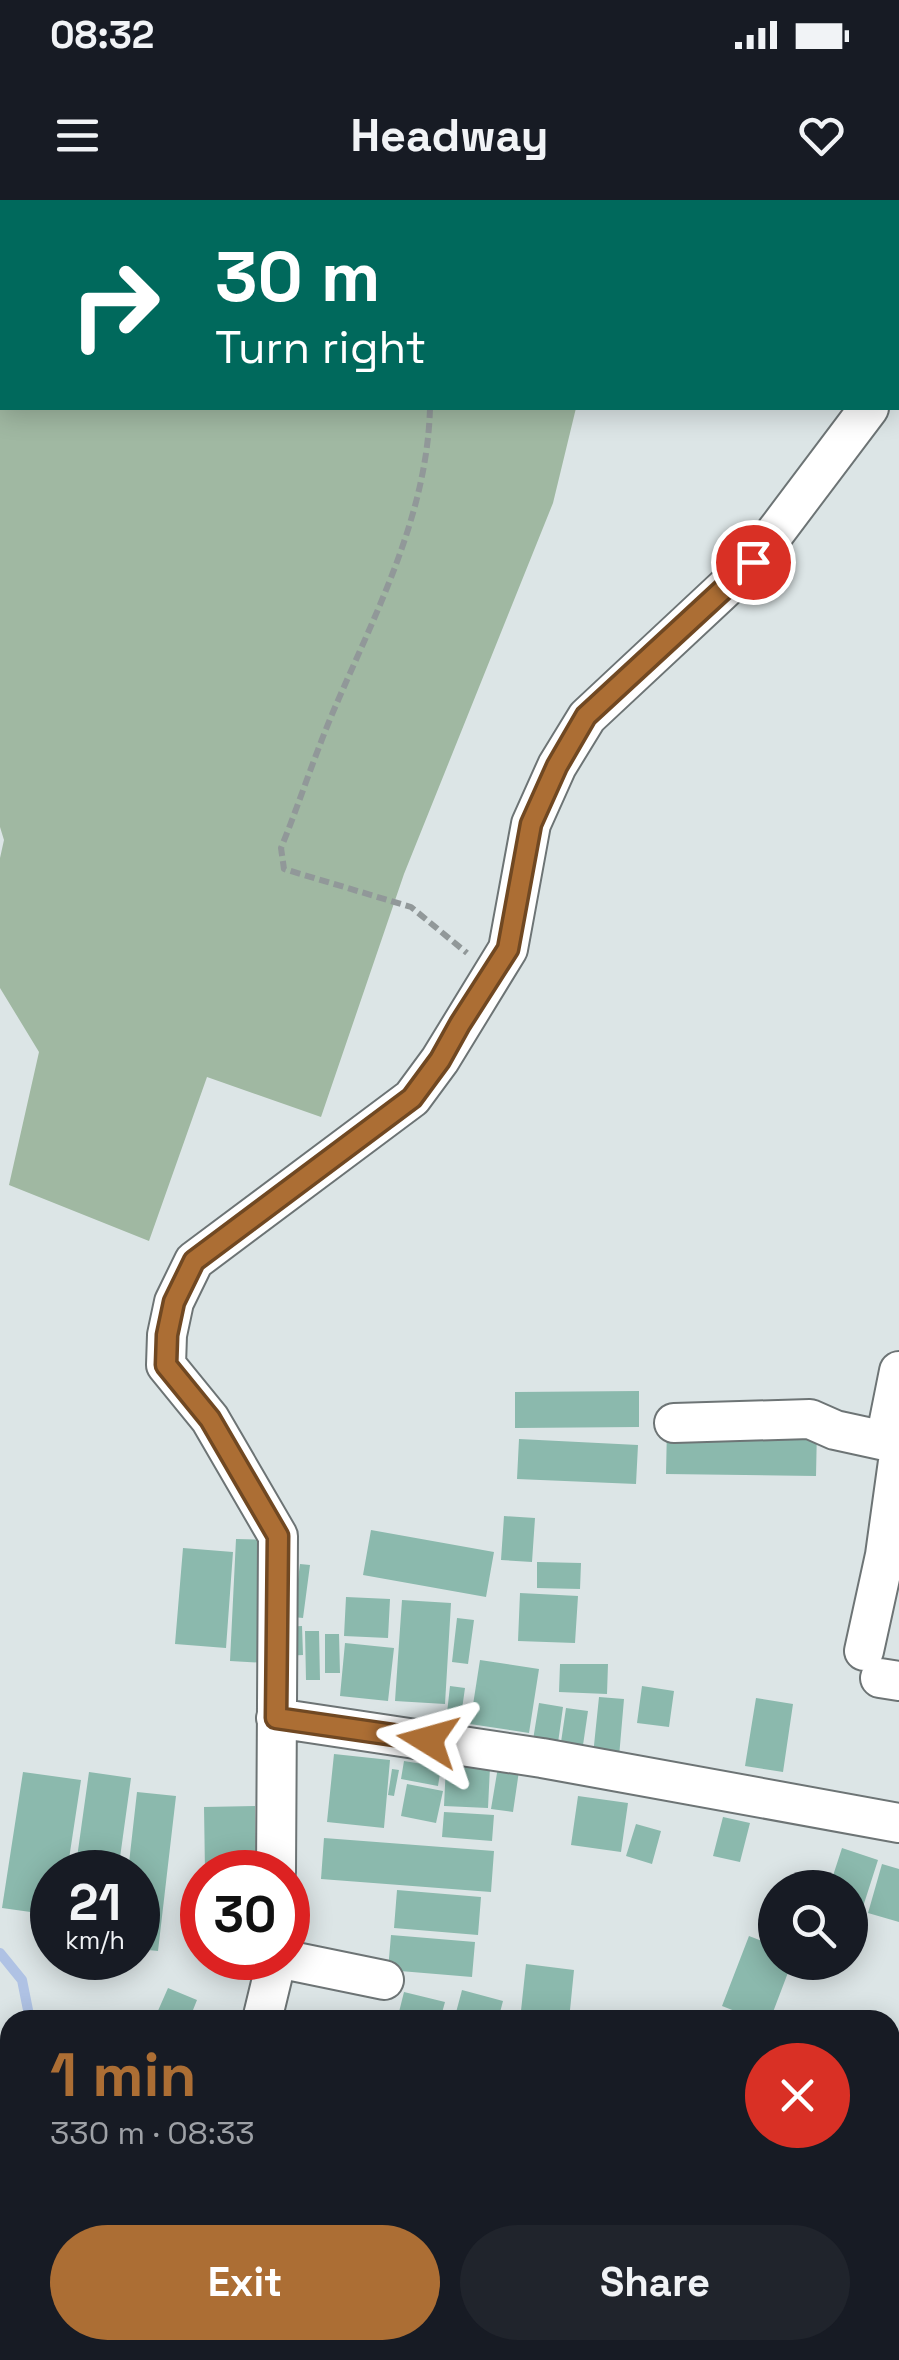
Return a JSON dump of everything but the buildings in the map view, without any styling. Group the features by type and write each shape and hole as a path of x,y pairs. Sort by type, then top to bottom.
{"street":[{"path":"276,1850 278,1536 210,1419 166,1365 174,1302 194,1261 412,1098 508,949 531,824 557,766 586,716 753,562 867,410"},
{"path":"881,1670 892,1556 899,1371"},
{"path":"674,1422 810,1419 834,1430 894,1446"},
{"path":"276,1718 542,1758 899,1824"},
{"path":"264,2010 277,1958 384,1980"}],"path":[{"path":"430,410 429,446 411,528 330,717 280,848 284,869 410,907 492,974"}],"green space":[{"path":"0,410 576,410 553,503 404,874 321,1117 207,1077 149,1241 9,1185 39,1052 0,988 0,858 4,840 0,827"}],"waterway":[{"path":"0,1953 22,1980 28,2010"}],"route":[{"path":"428,1740 276,1718 278,1536 210,1419 166,1365 174,1302 194,1261 412,1098 508,949 531,824 557,766 586,716 753,562"}]}
